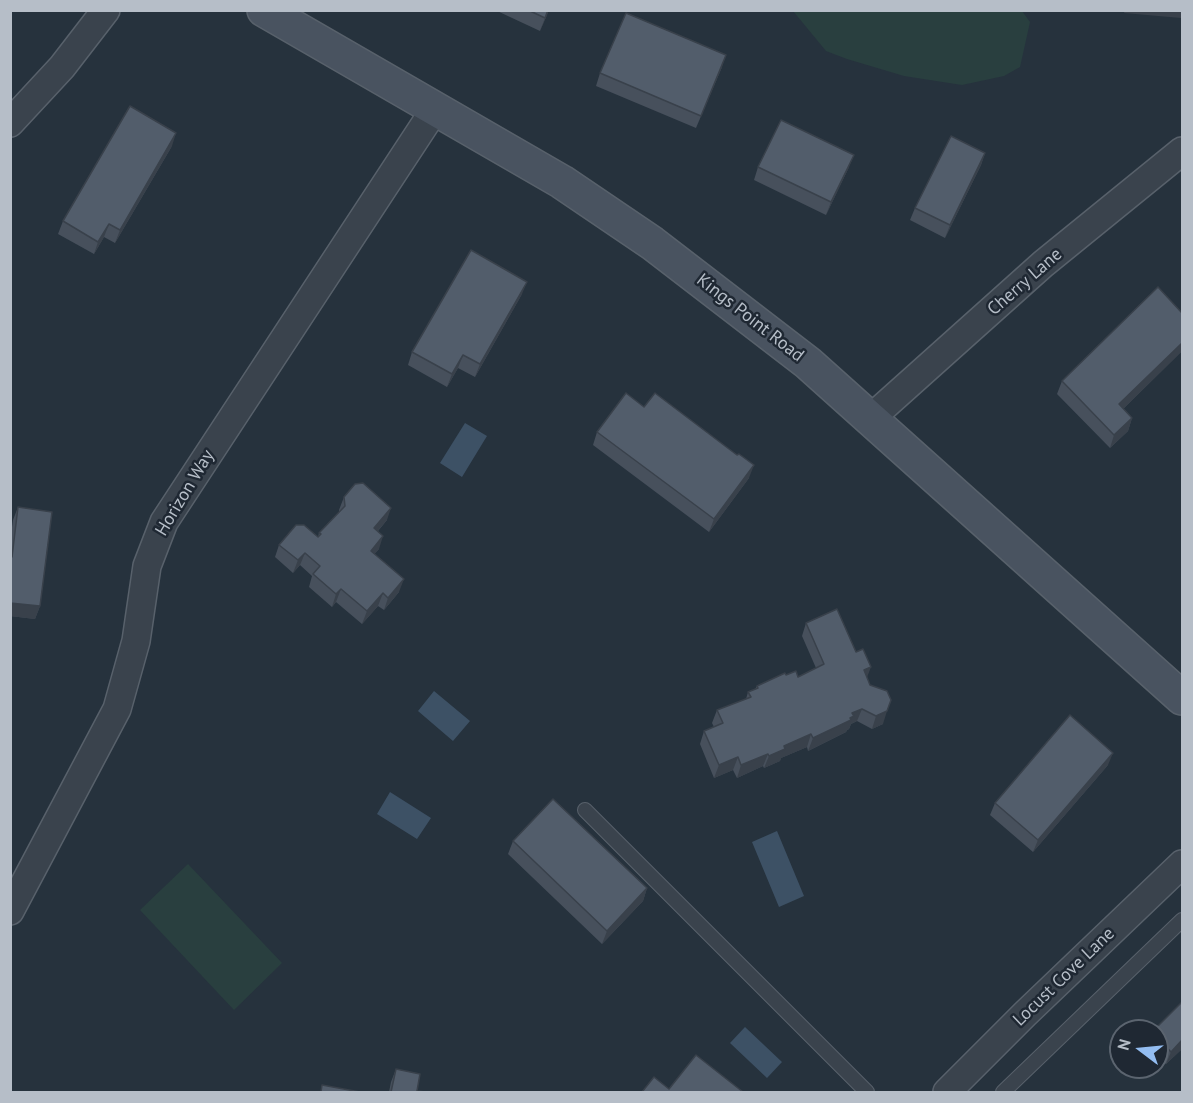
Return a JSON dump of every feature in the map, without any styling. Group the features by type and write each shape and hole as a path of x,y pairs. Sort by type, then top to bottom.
{"main road":[{"name":"Kings Point Road","path":"264,10 562,182 652,243 808,363 1182,698"}],"street":[{"path":"10,123 62,67 106,10"},
{"name":"Horizon Way","path":"10,911 117,709 136,641 147,566 164,522 435,109"},
{"name":"Cherry Lane","path":"871,418 1043,264 1182,151"},
{"name":"Locust Cove Lane","path":"946,1092 1024,1014 1182,864"}],"lane":[{"path":"585,810 867,1092"},
{"path":"1003,1092 1182,920"}],"green space":[{"path":"793,11 1022,11 1030,22 1020,67 1004,76 962,85 904,76 826,51"},
{"path":"188,864 282,963 234,1010 140,910"}],"water":[{"path":"465,423 487,436 462,477 440,463"},
{"path":"434,691 470,721 453,741 418,711"},
{"path":"390,792 431,818 417,839 377,814"},
{"path":"777,831 804,896 779,907 752,842"},
{"path":"745,1027 782,1062 767,1078 730,1043"}],"building":[{"path":"528,10 548,10 545,18"},
{"path":"626,13 726,55 701,116 600,73"},
{"path":"130,106 176,133 120,230 109,224 98,242 63,221"},
{"path":"781,120 854,155 831,202 758,167"},
{"path":"951,136 985,153 950,225 915,208"},
{"path":"471,250 527,282 480,364 463,355 452,374 412,352"},
{"path":"1158,287 1182,313 1182,343 1119,404 1132,418 1114,435 1062,381"},
{"path":"626,393 644,407 655,393 737,455 739,454 754,465 714,519 597,432"},
{"path":"363,483 391,508 374,528 383,536 371,551 404,579 388,598 383,593 367,611 341,589 336,594 313,574 320,566 305,553 298,560 279,545 296,525 304,525 318,537 321,534 319,533 345,506 344,497 355,484"},
{"path":"18,507 52,512 40,606 10,603 10,557 12,557"},
{"path":"837,609 856,652 863,649 871,667 864,670 870,685 887,691 891,700 887,711 876,716 862,709 852,713 854,716 850,718 851,720 813,738 811,734 784,746 785,749 769,756 768,754 741,765 738,757 719,765 704,731 723,723 717,710 751,697 748,692 785,673 786,675 796,671 798,677 824,664 806,623"},
{"path":"1070,715 1113,753 1038,840 995,803"},
{"path":"553,799 647,888 607,931 513,841"},
{"path":"1182,1002 1182,1040 1171,1052 1169,1050 1169,1019 1165,1019"},
{"path":"696,1055 743,1092 642,1092 654,1077 669,1089"},
{"path":"396,1069 420,1074 417,1091 426,1092 391,1092"},
{"path":"322,1085 360,1092 321,1092"}]}
